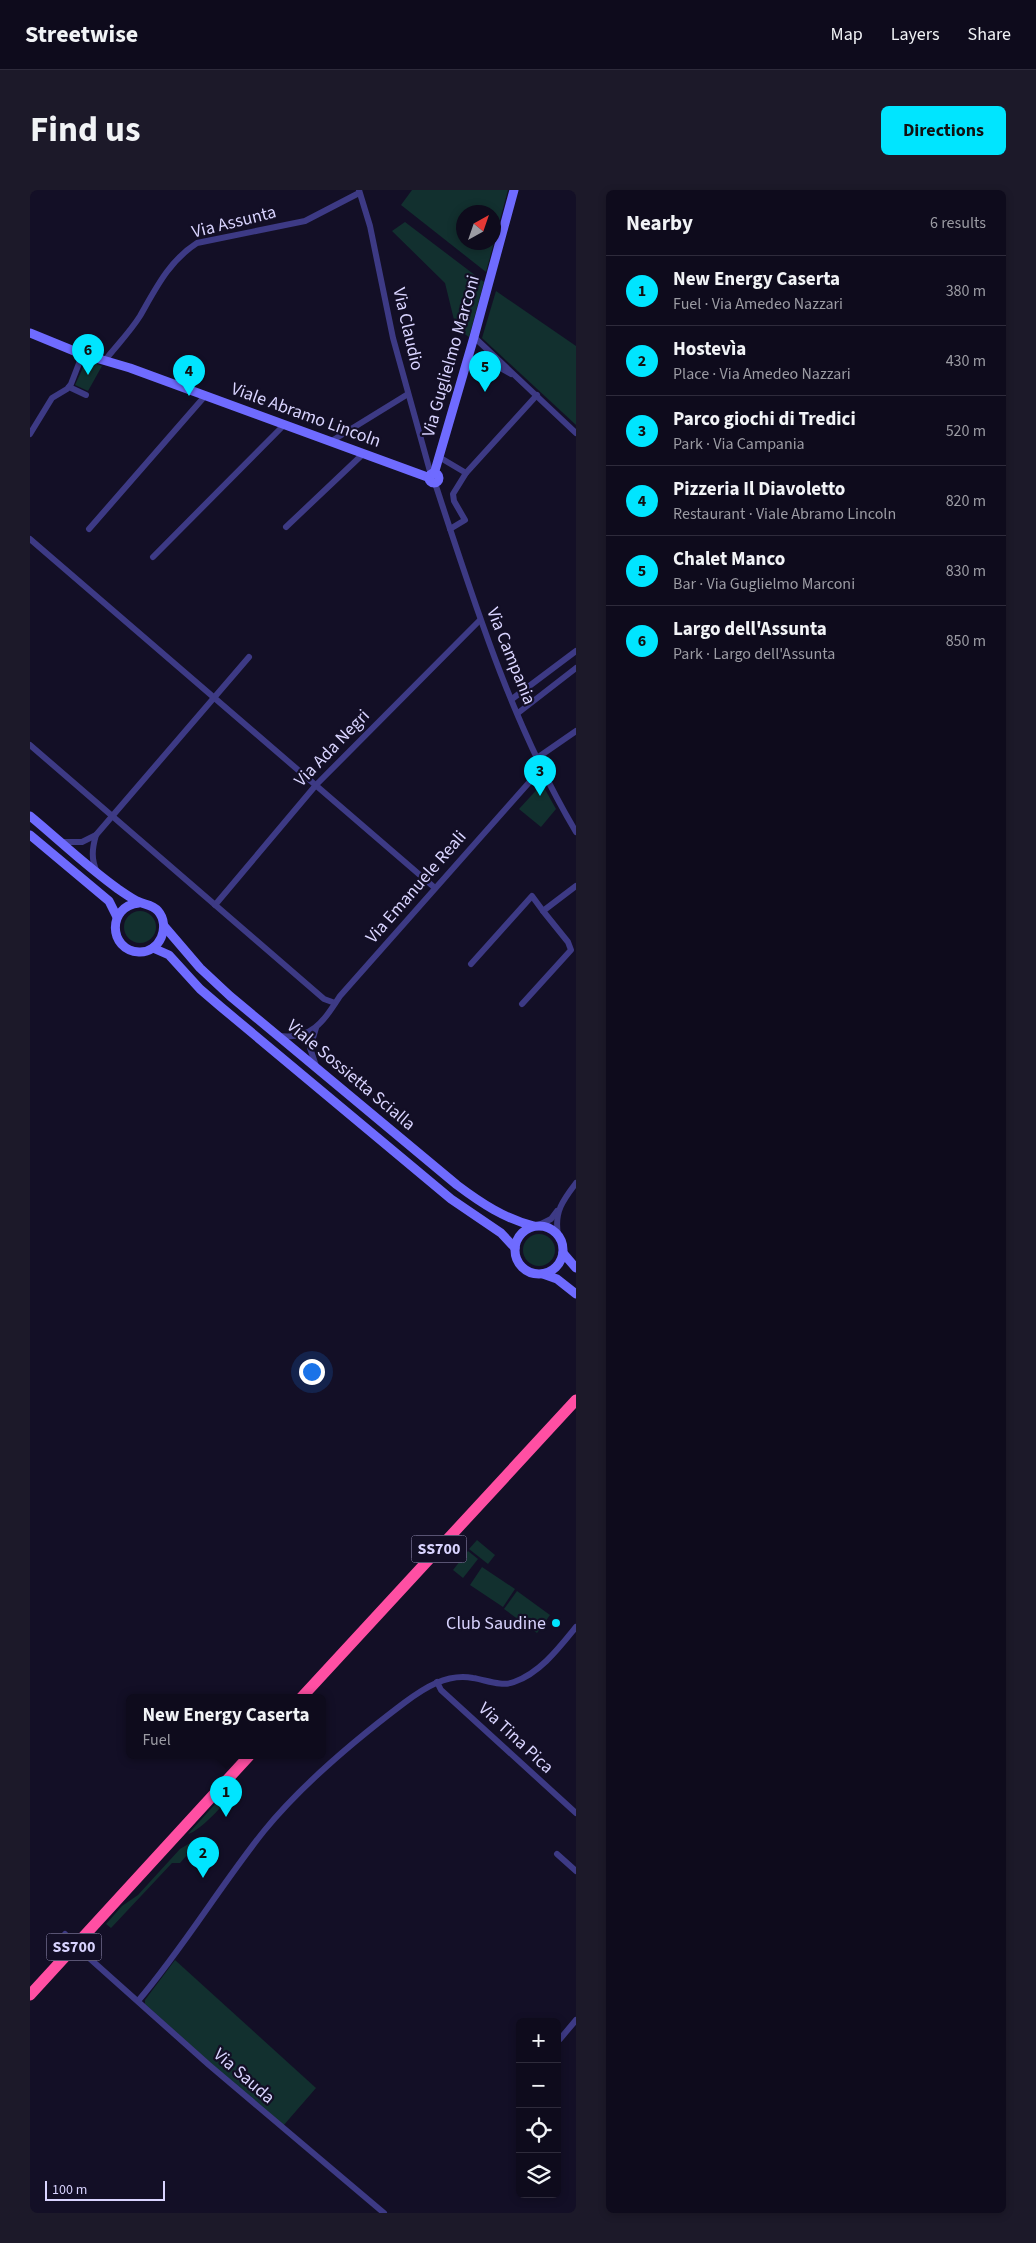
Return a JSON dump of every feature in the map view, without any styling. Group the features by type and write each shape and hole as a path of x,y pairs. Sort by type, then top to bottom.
{"highway":[{"name":"SS700","path":"306,1694 576,1400"},
{"name":"SS700","path":"30,1995 246,1759"}],"street":[{"name":"Via Guglielmo Marconi","path":"432,477 465,369 514,190"},
{"name":"Via Assunta","path":"106,359 139,318 153,291 182,253 198,243 305,221 359,191"},
{"name":"Via Claudio","path":"359,191 370,226 392,338 432,477"},
{"name":"Viale Abramo Lincoln","path":"30,333 83,354 106,359 363,454 432,477"},
{"path":"474,337 576,433"},
{"path":"30,434 52,398 69,387 83,354"},
{"path":"465,369 474,362 484,361 520,379"},
{"path":"69,387 86,395"},
{"path":"330,442 408,394"},
{"path":"450,529 465,520 454,501 453,494 466,473 536,395"},
{"path":"89,528 205,396"},
{"path":"153,556 284,425"},
{"path":"286,527 363,454"},
{"path":"439,457 466,473"},
{"name":"Via Campania","path":"432,477 480,620 512,699 541,769 576,832"},
{"path":"30,539 434,888"},
{"name":"Via Ada Negri","path":"215,905 316,785 480,620"},
{"path":"512,699 576,651"},
{"path":"61,842 82,842 96,835 249,657"},
{"path":"518,713 576,668"},
{"path":"537,758 576,731"},
{"path":"30,745 324,999 335,1003"},
{"name":"Via Emanuele Reali","path":"316,1067 310,1048 317,1027 335,1003 434,888 541,769"},
{"name":"Viale Sossietta Scialla","path":"30,816 97,872 139,903 150,905 158,911 164,926 211,979 472,1196 511,1219 549,1227 558,1234"},
{"path":"30,835 104,897 114,908 117,917"},
{"path":"96,835 92,851 93,864 97,872"},
{"path":"543,910 576,886"},
{"path":"471,964 532,896 568,942 571,950 522,1004"},
{"path":"139,903 126,907 117,917 116,935 124,946 138,952 153,948 160,940 164,926"},
{"name":"Viale Sossietta Scialla","path":"153,948 169,955 200,989 220,1007 451,1199 501,1233 515,1248 518,1262 524,1269 557,1279 576,1294"},
{"name":"Via Emanuele Reali","path":"279,1036 298,1037 317,1027"},
{"path":"515,1248 522,1232 551,1219 576,1183"},
{"path":"543,1274 556,1267 563,1253 562,1243 558,1234 557,1211"},
{"path":"563,1253 576,1268"},
{"path":"138,2001 170,1961 264,1831 309,1782 404,1703 437,1682 452,1678 470,1678 497,1683 512,1683 529,1675 553,1655 576,1627"},
{"name":"Via Tina Pica","path":"437,1682 442,1690 576,1814"},
{"path":"557,1854 576,1871"},
{"name":"Via Sauda","path":"66,1934 88,1957 291,2136 384,2213"},
{"path":"561,2037 576,2020"}],"green space":[{"path":"412,190 508,190 501,216 501,205 456,205 456,248 401,205"},
{"path":"405,222 484,282 469,337 456,328 445,283 392,231"},
{"path":"458,250 492,250 486,272"},
{"path":"496,291 576,346 576,425 482,338"},
{"path":"86,361 102,366 88,391 75,385"},
{"path":"542,784 556,809 541,827 519,809"},
{"path":"140,911 151,916 156,927 151,938 140,943 129,938 124,927 129,916"},
{"path":"539,1234 545,1235 550,1239 554,1244 554,1256 550,1261 545,1265 539,1266 533,1265 528,1261 524,1256 523,1250 524,1244 528,1239 533,1235"},
{"path":"477,1540 495,1555 488,1564 469,1549"},
{"path":"468,1551 478,1559 463,1578 453,1570"},
{"path":"482,1567 515,1589 503,1607 470,1585"},
{"path":"517,1591 550,1615 537,1633 504,1609"},
{"path":"237,1780 230,1794 217,1811 201,1826 188,1834"},
{"path":"195,1840 200,1846 198,1851 191,1845 187,1855 180,1863 172,1863 111,1928 106,1924 122,1906 138,1895 180,1849"},
{"path":"175,1960 316,2088 283,2126 145,2004 145,2000"}],"place":[{"name":"Largo dell'Assunta","path":"88,375"},
{"name":"Chalet Manco","path":"485,392"},
{"name":"Pizzeria Il Diavoletto","path":"189,396"},
{"name":"Parco giochi di Tredici","path":"540,796"},
{"name":"Club Saudine","path":"556,1623"},
{"name":"New Energy Caserta","path":"226,1817"},
{"name":"Hostevìa","path":"203,1878"}]}
